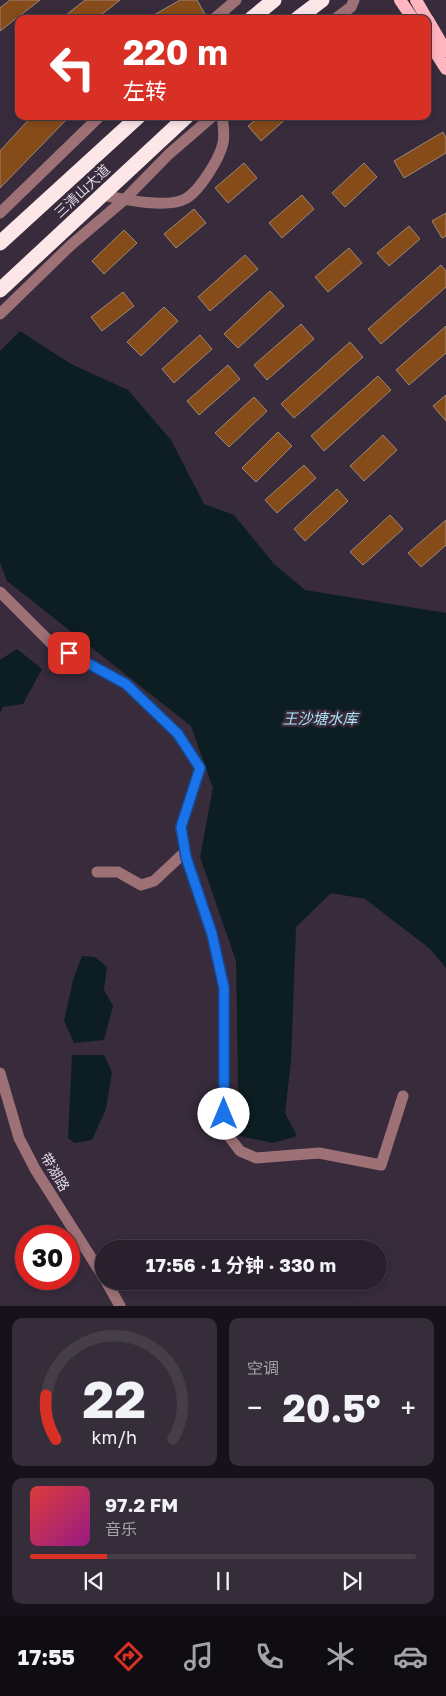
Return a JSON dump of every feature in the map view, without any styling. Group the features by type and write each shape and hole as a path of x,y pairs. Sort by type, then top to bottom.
{"highway":[{"path":"256,15 274,0"},
{"path":"302,15 322,0"},
{"name":"三清山大道","path":"0,243 135,120"},
{"name":"三清山大道","path":"0,290 183,120"}],"main road":[{"path":"400,0 410,15"},
{"path":"416,0 424,15"},
{"path":"431,27 446,51"},
{"path":"431,46 446,69"}],"street":[{"path":"219,15 236,0"},
{"path":"340,15 351,7 354,0"},
{"path":"0,213 95,120"},
{"path":"0,314 71,245 124,200 169,154 208,120"},
{"path":"102,195 124,200 160,204 185,199 210,174 223,143 222,120"},
{"path":"0,592 52,644 126,684 178,734 200,768 181,827 185,852 212,934 224,988 224,1130 240,1151 256,1158 319,1153 381,1165 402,1096"},
{"path":"97,872 118,872 141,885 154,882 185,852"},
{"name":"带湖路","path":"0,1073 19,1138 35,1170 95,1264"},
{"name":"带湖路","path":"111,1290 120,1306"}],"water":[{"name":"王沙塘水库","path":"20,331 71,364 128,390 171,440 204,504 234,515 274,564 305,590 446,613 446,968 429,948 365,899 331,893 296,927 291,1062 285,1113 297,1136 273,1143 239,1136 236,961 200,857 213,788 191,726 7,581 0,563 0,351"},
{"path":"17,649 42,669 23,704 3,707 0,713 0,660"},
{"path":"82,956 95,957 107,967 104,990 113,1006 104,1040 74,1043 64,1021 73,980"},
{"path":"72,1055 104,1055 112,1072 106,1109 92,1140 75,1143 68,1138"}],"building":[{"path":"10,0 40,0 21,15 15,15 15,19 0,31 0,8"},
{"path":"85,0 120,0 101,15 66,15"},
{"path":"180,0 197,0 205,15 154,15"},
{"path":"28,120 66,120 0,188 0,151"},
{"path":"255,120 285,120 261,141 248,126"},
{"path":"443,132 446,138 446,153 404,178 394,161"},
{"path":"244,163 257,178 228,203 215,188"},
{"path":"364,163 377,177 345,207 332,193"},
{"path":"302,195 314,209 282,238 269,223"},
{"path":"194,209 206,223 176,248 164,234"},
{"path":"446,213 446,236 442,238 432,221"},
{"path":"409,226 420,239 389,266 377,253"},
{"path":"124,230 137,243 104,274 92,261"},
{"path":"349,248 362,263 328,292 315,277"},
{"path":"245,255 258,269 210,311 198,297"},
{"path":"441,265 446,271 446,287 381,344 368,329"},
{"path":"270,291 284,306 238,348 224,334"},
{"path":"123,292 134,306 102,331 91,317"},
{"path":"164,307 178,321 141,356 127,342"},
{"path":"301,324 314,339 267,380 254,365"},
{"path":"446,326 446,353 409,385 396,370"},
{"path":"200,335 212,349 174,383 162,369"},
{"path":"350,342 363,357 294,418 281,404"},
{"path":"228,365 240,379 199,415 187,401"},
{"path":"378,376 391,390 324,451 311,436"},
{"path":"446,395 446,421 433,406"},
{"path":"254,397 267,411 229,447 215,433"},
{"path":"278,432 292,446 256,482 242,468"},
{"path":"383,435 397,450 364,481 350,466"},
{"path":"304,465 316,478 277,513 265,500"},
{"path":"337,489 348,501 305,541 294,529"},
{"path":"390,515 403,529 363,565 350,552"},
{"path":"446,520 446,545 421,567 408,553"}],"route":[{"path":"69,653 126,684 178,734 200,768 181,827 186,857 212,934 224,988 224,1114"}]}
